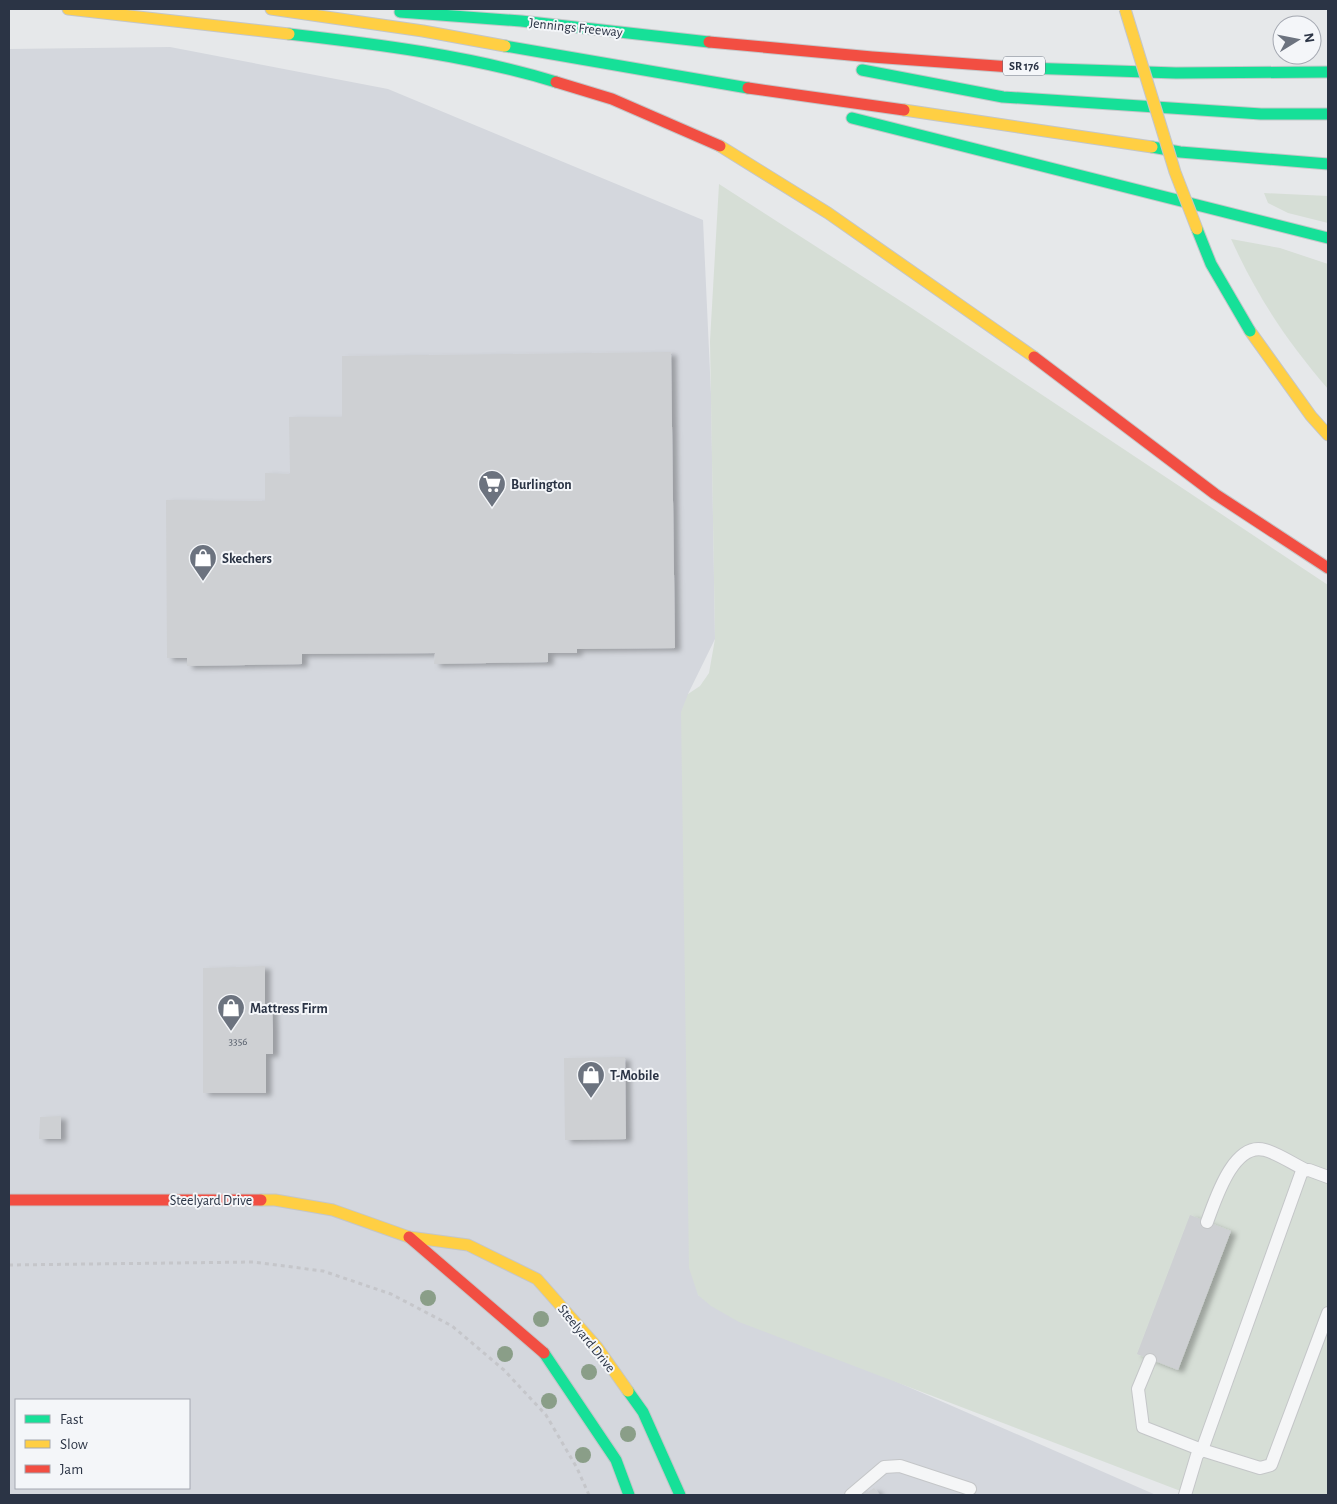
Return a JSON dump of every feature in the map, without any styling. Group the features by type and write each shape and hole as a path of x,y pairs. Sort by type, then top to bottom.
{"main road":[{"path":"68,9 382,45 531,74 621,102 726,149 828,214 1008,338 1215,494 1328,568"},
{"path":"271,9 423,31 702,82 1006,124 1180,152 1328,164"},
{"path":"311,9 370,11"},
{"path":"1125,9 1175,172 1211,264 1250,331 1311,416 1328,435"},
{"name":"Jennings Freeway","path":"389,12 448,14 720,43"},
{"path":"720,43 1003,97 1260,114 1328,114"},
{"name":"SR 176","path":"720,43 911,59 1107,72 1328,72"},
{"path":"702,82 816,110"},
{"path":"845,116 1328,238"},
{"name":"Steelyard Drive","path":"9,1200 274,1200 333,1210 408,1237 468,1245 537,1279 597,1347 643,1412 680,1495"},
{"name":"Steelyard Drive","path":"408,1237 541,1348 616,1460 629,1495"}],"lane":[{"path":"1207,1222 1228,1170 1246,1152 1263,1149 1306,1170 1328,1177"},
{"path":"1185,1495 1197,1455 1202,1450 1302,1171 1306,1170"},
{"path":"1150,1360 1138,1389 1143,1427 1202,1450 1260,1468 1271,1465 1328,1313"},
{"path":"851,1495 884,1468 900,1466 970,1488"}],"path":[{"path":"9,1264 253,1262 323,1271 391,1294 452,1326 504,1370 546,1415 577,1468 589,1495"}],"shaded area":[{"path":"170,47 388,89 703,220 711,394 715,639 688,694 698,1295 1156,1495 9,1495 9,49"},
{"path":"719,184 910,307 1328,585 1328,1495 1191,1495 739,1322 711,1306 698,1295 689,1268 681,712 688,694 700,686 709,673 715,639 710,341"},
{"path":"1264,193 1328,196 1328,223 1288,213 1268,203"},
{"path":"1231,239 1280,248 1328,264 1328,389 1274,318"}],"building":[{"path":"671,352 675,648 577,649 577,653 548,653 548,662 434,664 435,653 302,654 302,664 187,666 187,658 167,658 166,500 265,501 265,473 290,474 289,417 342,417 342,356"},
{"path":"265,966 265,1004 272,1004 273,1029 273,1054 266,1054 266,1093 203,1093 203,968"},
{"path":"625,1057 626,1139 565,1140 564,1058"},
{"path":"61,1116 61,1139 39,1139 40,1117"},
{"path":"1190,1215 1231,1231 1178,1370 1137,1354"},
{"path":"874,1488 880,1495 855,1495 862,1490 865,1494"}],"traffic: fast":[{"path":"400,12 521,21 709,42"},
{"path":"289,34 458,58 556,82"},
{"path":"505,46 748,88"},
{"path":"1026,68 1176,73 1328,72"},
{"path":"862,70 1003,97 1261,114 1328,114"},
{"path":"852,118 1328,238"},
{"path":"1152,147 1180,152 1328,164"},
{"path":"1197,229 1211,264 1250,331"},
{"path":"544,1353 616,1460 629,1495"},
{"path":"628,1391 643,1412 680,1495"}],"traffic: slow":[{"path":"68,9 289,34"},
{"path":"271,9 423,31 505,46"},
{"path":"1125,9 1175,172 1197,229"},
{"path":"904,110 1152,147"},
{"path":"720,146 828,213 1034,357"},
{"path":"1250,331 1311,416 1328,435"},
{"path":"261,1200 275,1200 333,1210 409,1237 468,1245 537,1279 597,1347 628,1391"}],"traffic: jam":[{"path":"709,42 872,57 1026,68"},
{"path":"556,82 612,99 720,146"},
{"path":"748,88 904,110"},
{"path":"1034,357 1215,494 1328,568"},
{"path":"9,1200 261,1200"},
{"path":"409,1237 544,1353"}],"place":[{"name":"Burlington","path":"492,508"},
{"name":"Skechers","path":"203,582"},
{"name":"Mattress Firm","path":"231,1032"},
{"name":"T-Mobile","path":"591,1099"}]}
